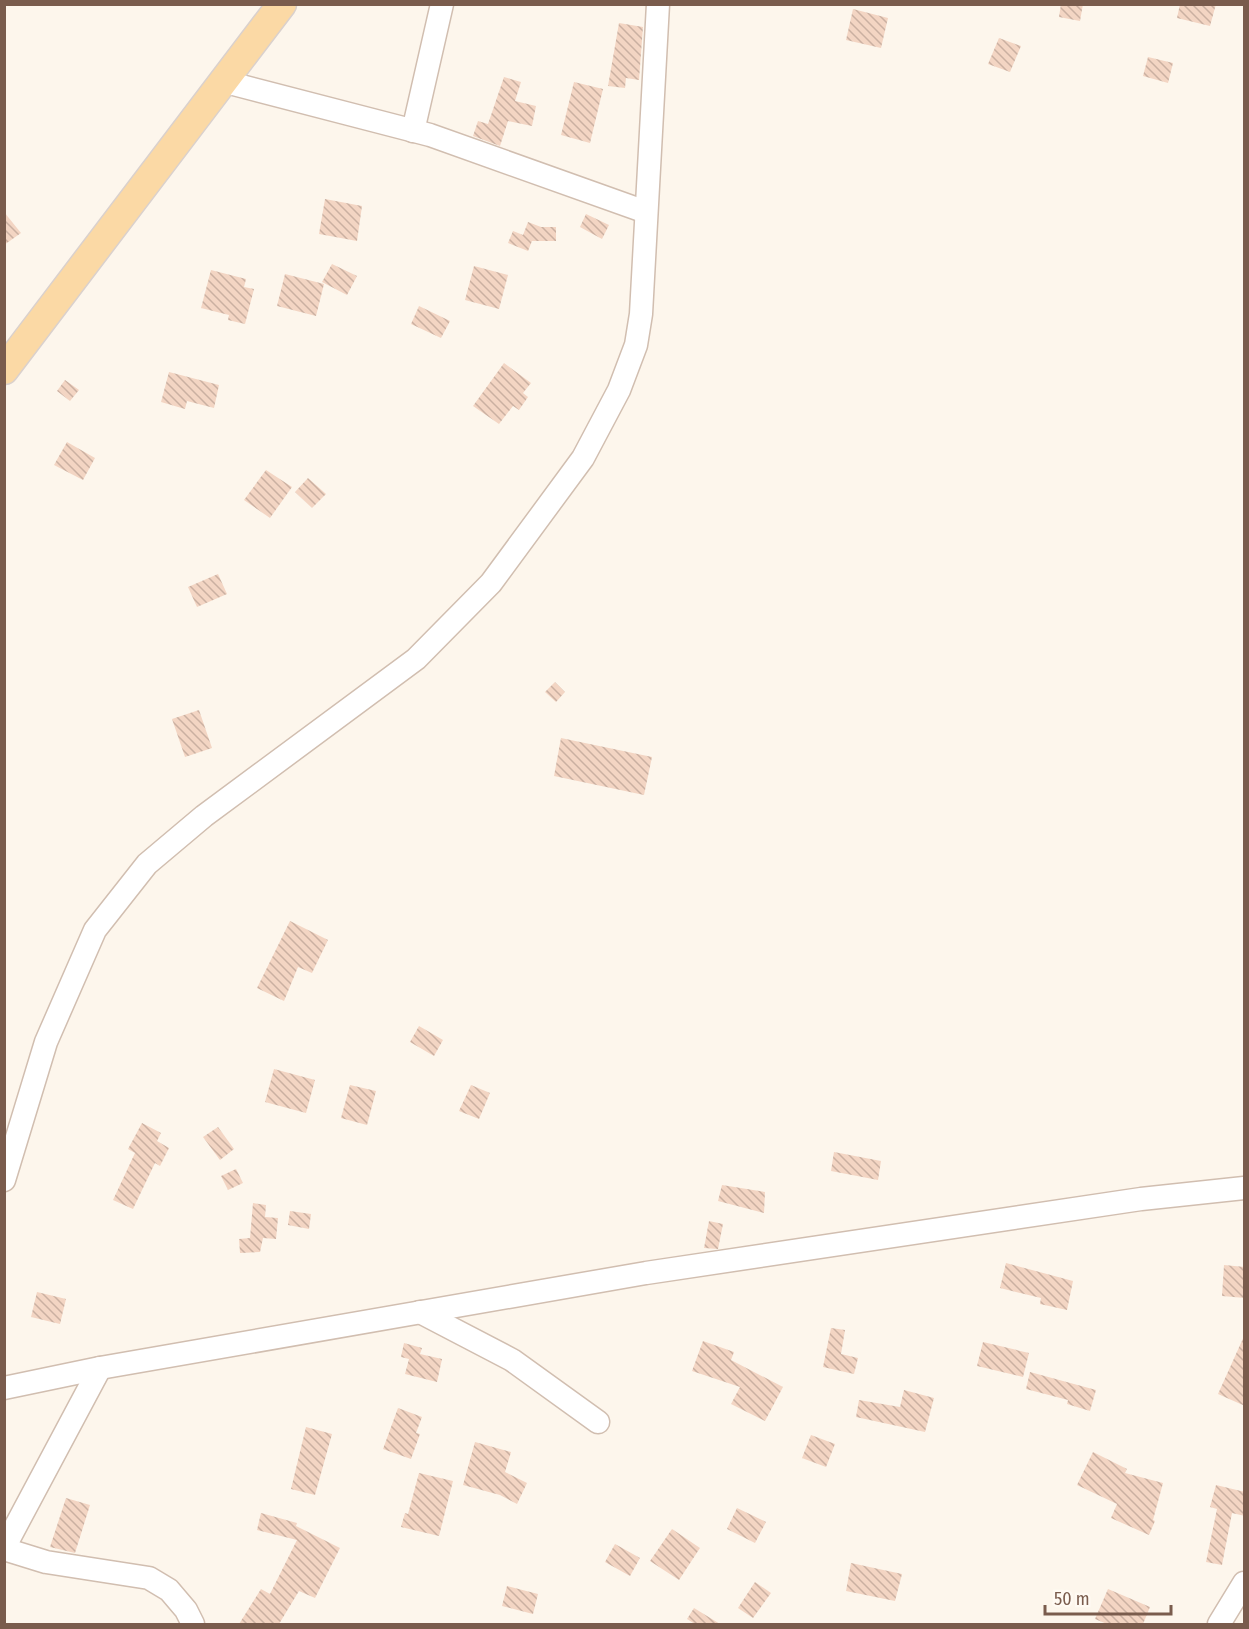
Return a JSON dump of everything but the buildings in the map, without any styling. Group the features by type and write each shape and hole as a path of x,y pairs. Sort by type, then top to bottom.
{"main road":[{"path":"4,370 282,4"}],"street":[{"path":"413,131 442,4"},
{"path":"4,1180 46,1042 95,930 147,864 204,816 416,660 491,583 584,458 619,390 636,345 641,314 658,4"},
{"path":"222,81 413,131 646,212"},
{"path":"4,1388 100,1368 681,1268 1141,1199 1245,1188"},
{"path":"420,1312 512,1360 598,1422"},
{"path":"100,1368 4,1548 45,1562 149,1578 168,1590 186,1610 193,1624"},
{"path":"1220,1624 1245,1583"}]}
